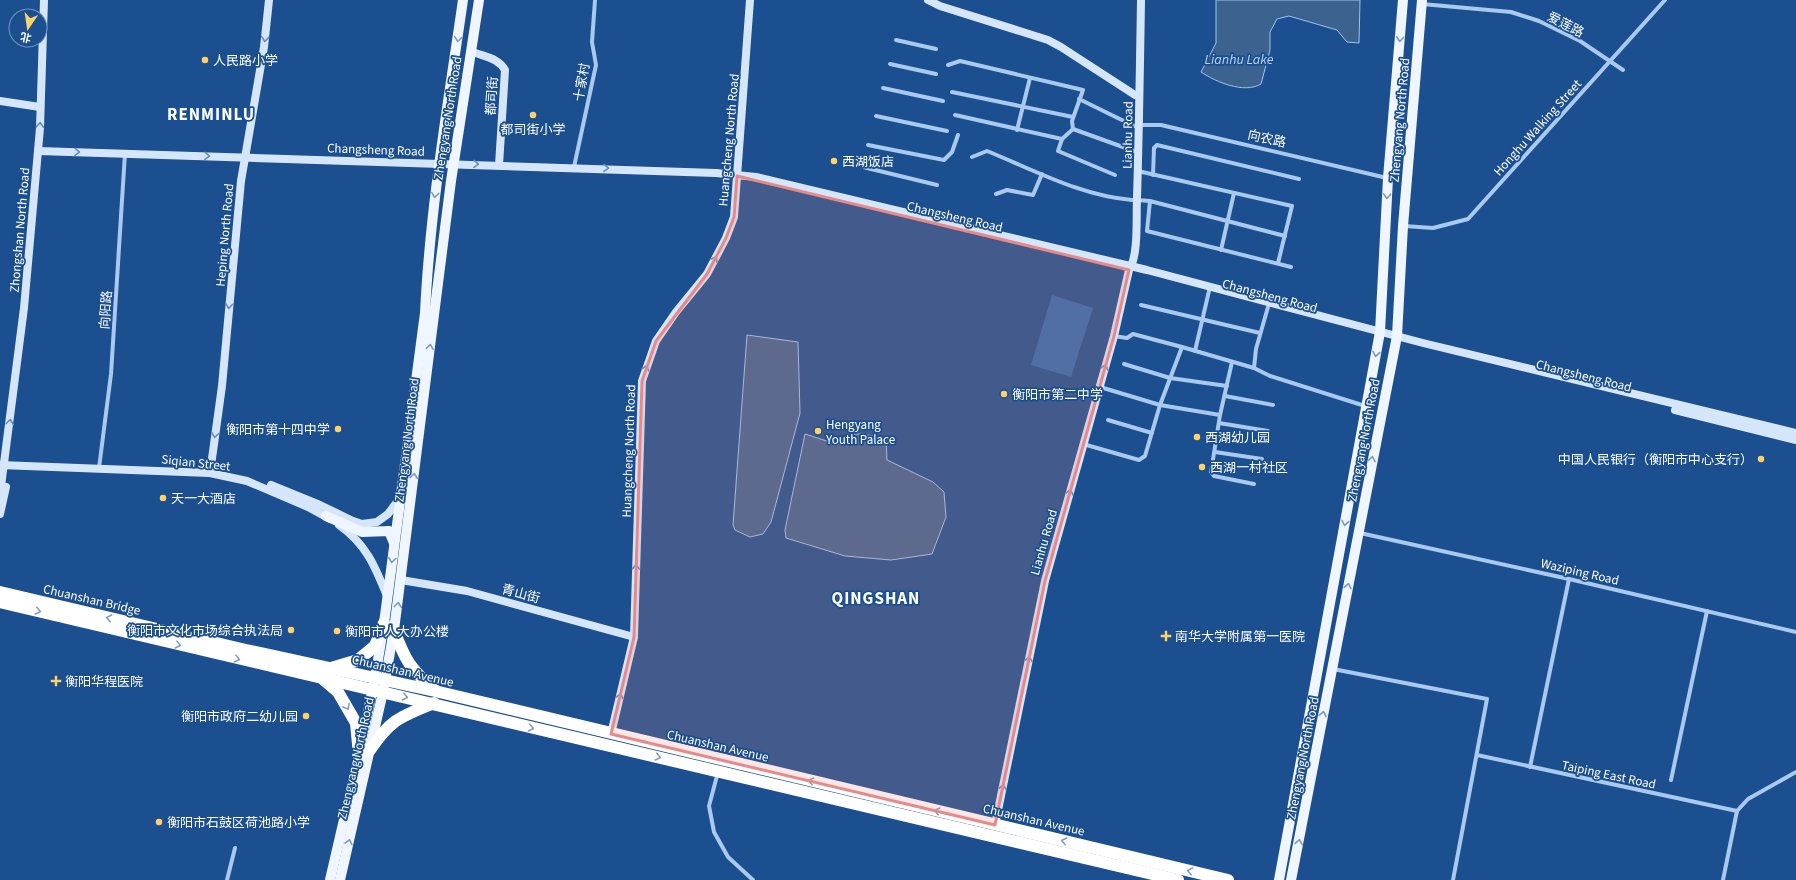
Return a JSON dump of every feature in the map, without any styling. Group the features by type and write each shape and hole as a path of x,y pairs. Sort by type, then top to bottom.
{"highway":[{"name":"Chuanshan Bridge","path":"0,592 200,645"},
{"name":"Chuanshan Bridge","path":"0,602 200,645"},
{"path":"330,668 358,660 375,646 384,623"},
{"path":"394,630 402,653 415,674 435,691"},
{"name":"Chuanshan Avenue","path":"200,645 322,678 435,691 1228,880"},
{"name":"Chuanshan Avenue","path":"200,645 330,668 434,704 1178,880"},
{"path":"322,678 338,692 356,723 365,752"},
{"path":"365,752 384,730 400,716 434,704"}],"main road":[{"name":"Zhengyang North Road","path":"379,685 387,596 425,313 427,263 463,0"},
{"name":"Zhengyang North Road","path":"340,880 379,685 394,630 453,164 479,0"},
{"name":"Zhengyang North Road","path":"1279,880 1380,334 1388,178 1403,0"},
{"name":"Zhengyang North Road","path":"1291,880 1396,339 1403,226 1422,2"},
{"path":"326,516 362,532 389,531 394,545"},
{"name":"Zhengyang North Road","path":"330,880 365,752"}],"street":[{"name":"Zhongshan North Road","path":"0,494 24,308 38,151 44,0"},
{"name":"Heping North Road","path":"210,471 222,386 241,181 264,47 269,0"},
{"name":"十家村","path":"574,167 596,65 592,42 595,0"},
{"name":"Huangcheng North Road","path":"612,734 634,636 642,381 656,341 676,312 707,274 726,238 734,217 750,0"},
{"path":"928,0 940,6 1048,40 1135,95"},
{"name":"Lianhu Road","path":"1134,200 1138,171 1135,95 1136,0"},
{"name":"Lianhu Road","path":"995,825 1045,581 1114,336 1135,242 1134,151 1137,125 1141,0"},
{"name":"Honghu Walking Street","path":"1403,226 1433,228 1468,219 1665,0"},
{"name":"爱莲路","path":"1422,2 1511,12 1532,19 1580,42 1623,70"},
{"path":"896,40 936,49"},
{"name":"都司街","path":"471,51 483,57 494,59 501,63 505,70 499,165"},
{"path":"948,65 960,62 1083,90 1073,118 1073,129 1062,139 1058,151 1115,175"},
{"path":"890,64 936,74"},
{"path":"1017,130 1030,78"},
{"path":"883,88 943,101"},
{"path":"952,92 1073,118"},
{"path":"1079,99 1137,125"},
{"path":"0,101 40,107"},
{"path":"955,115 1062,139"},
{"path":"876,116 947,132"},
{"name":"向农路","path":"1137,125 1161,125 1388,178"},
{"path":"1073,129 1134,151"},
{"path":"868,145 944,160 952,152 958,135"},
{"path":"1153,175 1154,148 1157,145 1299,179"},
{"name":"Changsheng Road","path":"38,151 716,172 1129,267 1396,339 1796,440"},
{"path":"972,157 987,151 1081,190 1115,199 1150,201 1285,236"},
{"name":"向阳路","path":"99,465 111,374 125,153"},
{"path":"863,167 937,185"},
{"path":"1138,171 1292,206 1278,263"},
{"path":"996,194 1007,190 1034,195 1042,174"},
{"path":"1221,250 1234,193"},
{"path":"1150,201 1147,231 1291,267"},
{"name":"Changsheng Road","path":"1129,267 1268,307 1380,334"},
{"path":"1196,351 1209,291"},
{"path":"1141,305 1260,333"},
{"path":"1254,368 1256,349 1268,307"},
{"path":"1114,336 1127,338 1133,334 1182,347 1254,368 1284,381 1367,406"},
{"name":"Changsheng Road","path":"1396,339 1796,434"},
{"path":"1083,444 1139,460 1145,456 1160,405 1182,347"},
{"path":"1232,362 1220,415 1211,472 1214,476 1254,484"},
{"path":"1124,364 1170,378 1227,386"},
{"path":"1100,387 1160,405 1220,415"},
{"path":"1224,396 1273,405"},
{"path":"1108,420 1152,433"},
{"path":"1219,423 1268,431"},
{"path":"1215,452 1262,459"},
{"name":"Zhongshan North Road","path":"0,514 6,494 3,463"},
{"name":"Siqian Street","path":"3,463 99,465 210,471 249,476 362,524 377,522 388,514 401,498"},
{"name":"Siqian Street","path":"210,471 247,481 326,516 351,533 367,553 387,596"},
{"name":"Waziping Road","path":"1358,533 1569,579 1796,632"},
{"path":"1530,767 1569,579"},
{"name":"青山街","path":"401,580 467,591 634,636"},
{"path":"1671,780 1707,612"},
{"path":"1332,668 1487,699 1453,880"},
{"name":"Taiping East Road","path":"1477,755 1737,811"},
{"path":"718,772 709,806 714,832 728,857 753,880"},
{"path":"1723,880 1737,811 1748,799 1796,772"},
{"path":"227,880 235,848"}],"highlighted area":[{"path":"737,176 1129,270 1114,336 1045,581 995,825 611,734 634,637 642,381 656,341 707,274 726,238 734,217"}],"shaded area":[{"path":"1052,295 1093,308 1071,377 1031,365"}],"water":[{"name":"Lianhu Lake","path":"1216,0 1360,0 1359,43 1347,42 1337,30 1289,16 1277,19 1270,32 1270,50 1261,84 1247,88 1230,86 1214,80 1201,72 1216,43"},
{"path":"747,335 798,342 800,413 771,522 763,534 750,537 735,530 733,525"},
{"path":"805,434 833,443 834,445 849,443 847,434 863,434 886,439 887,460 933,482 944,492 946,517 932,554 891,560 845,556 786,538 785,530"}],"place":[{"name":"人民路小学","path":"205,60"},
{"name":"都司街小学","path":"533,115"},
{"name":"西湖饭店","path":"834,161"},
{"name":"衡阳市第二中学","path":"1004,394"},
{"name":"衡阳市第十四中学","path":"338,429"},
{"name":"Hengyang Youth Palace","path":"818,431"},
{"name":"西湖幼儿园","path":"1197,437"},
{"name":"中国人民银行（衡阳市中心支行）","path":"1761,459"},
{"name":"西湖一村社区","path":"1202,467"},
{"name":"天一大酒店","path":"163,498"},
{"name":"衡阳市文化市场综合执法局","path":"291,630"},
{"name":"衡阳市人大办公楼","path":"337,631"},
{"name":"南华大学附属第一医院","path":"1166,636"},
{"name":"衡阳华程医院","path":"56,681"},
{"name":"衡阳市政府二幼儿园","path":"306,716"},
{"name":"衡阳市石鼓区荷池路小学","path":"159,822"}],"district":[{"name":"RENMINLU","path":"211,114"},
{"name":"QINGSHAN","path":"876,598"}]}
